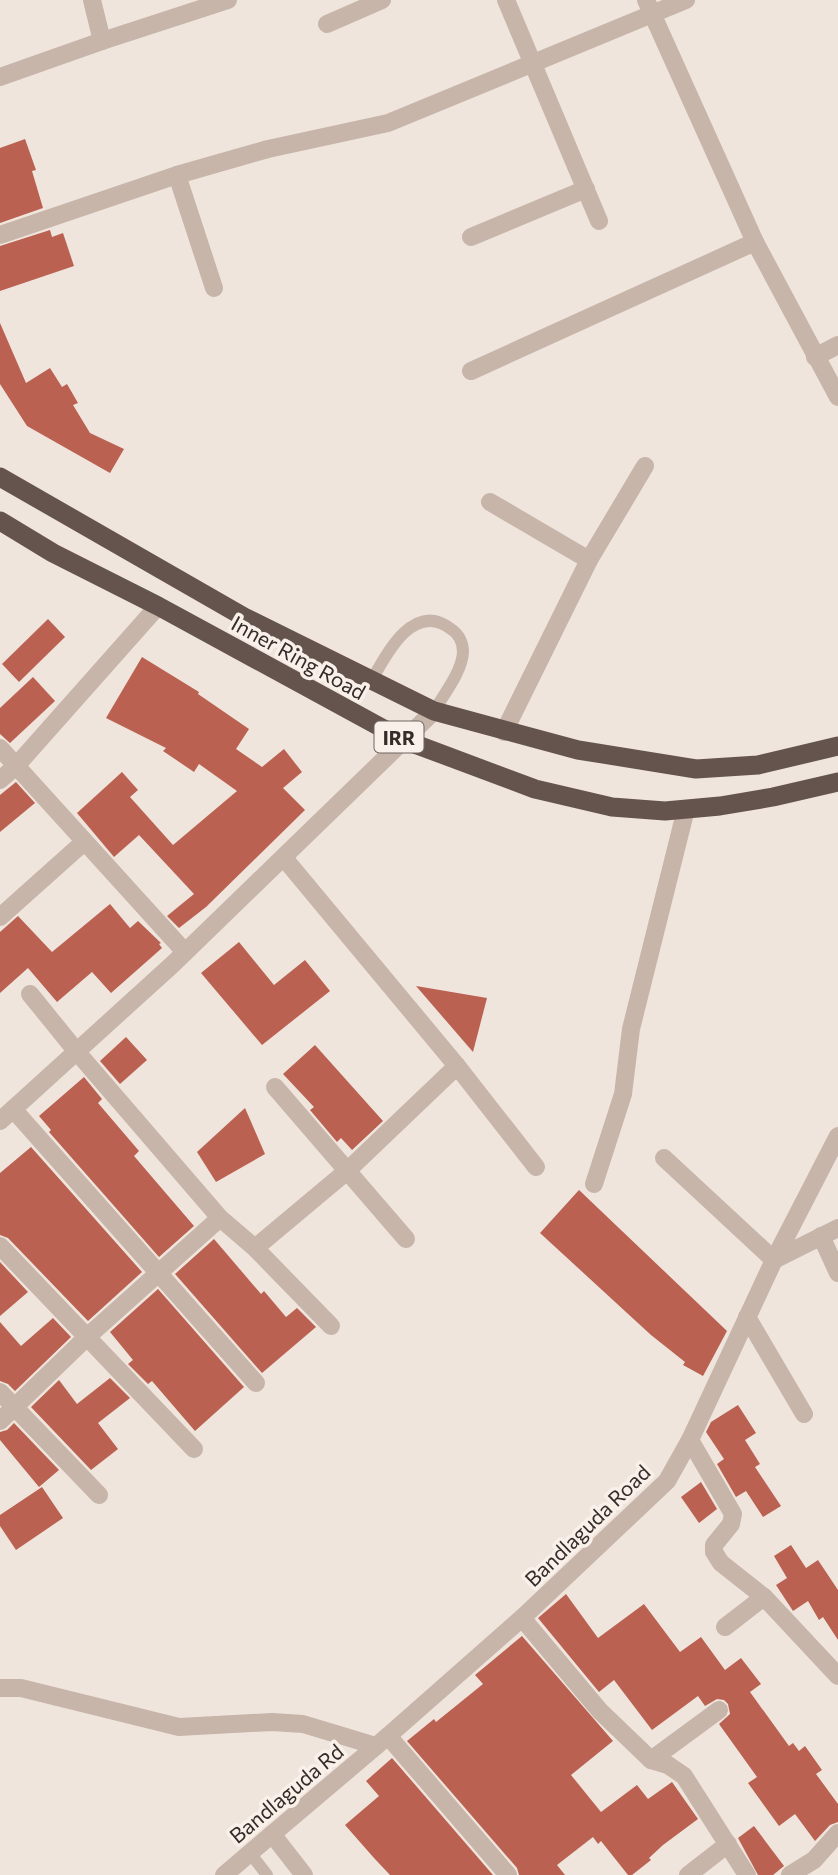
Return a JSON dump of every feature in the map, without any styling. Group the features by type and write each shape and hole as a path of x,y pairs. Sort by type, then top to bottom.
{"highway":[{"name":"Inner Ring Road","path":"0,477 213,600 434,711 578,750 696,769 758,765 838,746"},
{"name":"Inner Ring Road","path":"0,521 53,553 158,606 404,740 536,789 612,807 665,811 773,797 838,782"}],"street":[{"path":"92,0 102,41"},
{"path":"0,77 228,0"},
{"path":"327,24 382,0"},
{"path":"506,0 599,221"},
{"path":"0,235 177,174 268,149 388,123 533,62 649,6 686,0"},
{"path":"649,6 755,242 838,397"},
{"path":"177,174 214,288"},
{"path":"471,237 586,189"},
{"path":"471,371 755,242"},
{"path":"815,357 838,345"},
{"path":"504,732 589,559 645,466"},
{"path":"490,502 589,559"},
{"path":"0,780 17,765 158,606"},
{"path":"256,1383 159,1274 7,1115 185,952 434,711"},
{"path":"0,748 185,952"},
{"path":"594,1184 623,1094 631,1029 686,809"},
{"path":"0,917 84,842"},
{"path":"284,858 457,1066 536,1167"},
{"path":"30,994 76,1052 220,1218 255,1248 331,1326"},
{"path":"255,1248 347,1171 457,1066"},
{"path":"275,1087 406,1239"},
{"name":"Bandlaguda Road","path":"382,1741 522,1618 667,1480 690,1440 774,1260 838,1136"},
{"path":"664,1158 774,1260 838,1228"},
{"path":"0,1421 87,1337 220,1218"},
{"path":"821,1236 838,1273"},
{"path":"0,1246 194,1449"},
{"path":"747,1317 804,1414"},
{"path":"0,1392 99,1495"},
{"path":"690,1440 733,1514 731,1524 714,1545 716,1557 764,1597 838,1676"},
{"path":"725,1627 764,1597"},
{"path":"522,1618 600,1711 651,1760 668,1765 684,1776 747,1875"},
{"path":"0,1688 21,1688 179,1727 272,1722 303,1724 382,1741 508,1875"},
{"path":"651,1760 719,1710"},
{"name":"Bandlaguda Rd","path":"224,1875 382,1741"},
{"path":"790,1875 814,1860 838,1833"},
{"path":"272,1834 304,1875"},
{"path":"688,1875 728,1844"}],"lane":[{"path":"372,680 388,649 410,627 437,621 451,628 461,638 463,651 455,675 434,711"},
{"path":"250,1853 267,1875"}],"building":[{"path":"25,139 36,170 32,171 43,208 0,223 0,148"},
{"path":"50,230 52,237 63,233 74,266 0,291 0,246"},
{"path":"0,323 26,383 50,368 62,387 67,384 78,403 73,405 90,433 124,449 110,473 27,426 0,384"},
{"path":"48,619 65,637 19,682 2,664"},
{"path":"142,657 199,692 198,694 249,729 236,749 262,767 284,749 302,772 283,788 305,810 206,907 179,928 167,916 194,894 139,835 114,857 77,813 122,772 138,790 130,797 173,845 237,791 199,764 194,772 163,751 166,748 106,718"},
{"path":"33,677 55,701 10,743 0,734 0,708"},
{"path":"16,782 35,803 0,832 0,795"},
{"path":"110,904 130,928 138,921 161,943 159,944 162,948 111,993 92,972 57,1002 28,968 0,993 0,932 18,916 52,952"},
{"path":"239,942 274,985 305,960 330,991 262,1045 201,973"},
{"path":"416,986 487,998 473,1052"},
{"path":"126,1037 147,1060 120,1084 100,1061"},
{"path":"315,1045 383,1121 352,1150 341,1138 337,1142 310,1110 314,1107 283,1074"},
{"path":"84,1077 102,1099 98,1103 139,1151 134,1156 194,1226 159,1257 49,1132 51,1130 39,1116"},
{"path":"245,1108 265,1154 216,1182 197,1152"},
{"path":"31,1147 142,1272 88,1321 8,1238 0,1235 0,1173"},
{"path":"579,1190 727,1331 703,1376 683,1365 685,1362 651,1335 540,1233"},
{"path":"214,1239 261,1294 264,1291 286,1317 297,1308 316,1327 262,1373 175,1274"},
{"path":"0,1262 28,1292 0,1316"},
{"path":"158,1289 244,1387 195,1431 152,1381 148,1384 128,1364 133,1360 110,1332"},
{"path":"53,1318 71,1337 15,1391 0,1381 0,1322 21,1346"},
{"path":"110,1378 130,1398 98,1423 118,1449 91,1470 31,1407 59,1380 77,1404"},
{"path":"738,1405 756,1433 745,1440 760,1464 755,1467 781,1506 763,1517 746,1491 736,1497 717,1464 724,1459 706,1432 711,1422"},
{"path":"14,1423 59,1470 39,1487 0,1440 0,1432 7,1430"},
{"path":"701,1482 717,1509 699,1523 681,1497"},
{"path":"42,1487 63,1518 16,1550 0,1526 0,1515"},
{"path":"791,1545 806,1568 818,1560 838,1590 838,1640 823,1617 819,1620 808,1601 793,1611 776,1585 787,1578 774,1556"},
{"path":"566,1594 598,1638 644,1604 680,1652 701,1637 725,1670 741,1658 761,1684 750,1692 789,1746 793,1743 799,1751 805,1746 822,1770 816,1774 838,1804 838,1822 830,1825 815,1841 795,1814 779,1826 748,1783 757,1777 719,1724 730,1714 728,1704 724,1700 717,1699 705,1706 698,1696 652,1730 614,1680 599,1692 538,1618"},
{"path":"522,1636 613,1741 571,1775 601,1812 637,1785 648,1799 672,1782 698,1819 663,1845 649,1858 651,1860 632,1875 628,1875 601,1841 598,1844 593,1837 557,1865 565,1875 519,1875 517,1868 407,1741 434,1719 436,1722 483,1684 475,1675"},
{"path":"392,1758 493,1875 390,1875 345,1825 379,1796 366,1781"},
{"path":"754,1826 784,1866 773,1875 758,1875 738,1838"}]}
